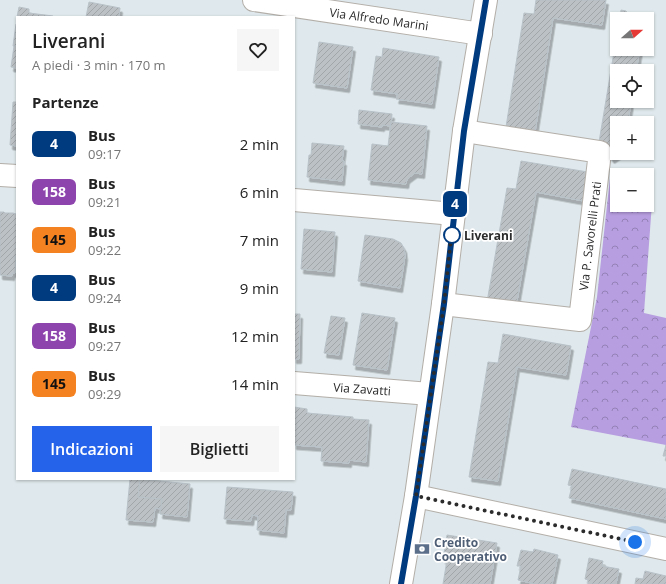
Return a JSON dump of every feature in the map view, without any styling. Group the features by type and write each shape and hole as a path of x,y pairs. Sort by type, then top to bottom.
{"street":[{"name":"Via Alfredo Marini","path":"254,0 481,34"},
{"path":"401,584 416,496 444,304 464,131 486,0"},
{"name":"Via P. Savorelli Prati","path":"444,304 580,320 600,152 464,131"},
{"path":"0,175 16,176"},
{"path":"295,200 454,214"},
{"name":"Via Zavatti","path":"295,383 430,394"},
{"path":"416,496 666,549"}],"green space":[{"path":"610,178 610,212 651,212 644,313 666,318 666,445 571,427 597,297"}],"building":[{"path":"536,0 606,0 602,25 553,18 535,132 506,127 524,13 534,14"},
{"path":"89,2 120,8 119,16 86,16"},
{"path":"19,7 29,9 29,13 53,16 17,16"},
{"path":"16,24 16,46 13,46"},
{"path":"319,42 353,47 347,88 313,83"},
{"path":"14,46 16,46 16,68 11,67"},
{"path":"383,48 439,57 432,104 396,99 398,94 371,90 376,56 382,57"},
{"path":"613,56 639,56 637,64 612,64"},
{"path":"610,76 610,108 630,108 629,116 610,116 610,156 599,142"},
{"path":"13,102 16,102 16,146 10,145"},
{"path":"359,110 392,114 391,126 382,125 382,127 358,124"},
{"path":"391,122 427,126 422,174 415,173 407,179 406,184 368,180 372,144 388,146"},
{"path":"312,143 344,146 342,181 307,177 309,155 311,155"},
{"path":"521,161 588,172 584,201 536,192 516,307 487,302 507,188 516,189"},
{"path":"0,212 13,213 16,214 15,273 12,273 12,276 0,275"},
{"path":"304,229 335,232 332,272 301,269"},
{"path":"365,235 393,239 401,243 404,248 405,256 400,288 358,281"},
{"path":"362,313 395,318 387,370 353,365"},
{"path":"295,314 300,314 299,359 295,359"},
{"path":"331,316 345,318 339,355 324,353"},
{"path":"503,334 571,346 566,375 517,367 498,481 469,477 488,362 498,363"},
{"path":"295,407 307,409 307,413 369,420 366,462 349,460 349,463 321,461 322,447 295,445"},
{"path":"666,445 666,456 663,456"},
{"path":"572,469 666,489 666,519 569,498 572,486 568,485"},
{"path":"130,480 140,480 138,497 162,499 161,509 155,508 153,522 126,520"},
{"path":"140,480 190,484 187,517 160,514 162,499 138,497"},
{"path":"227,487 293,492 291,510 286,510 284,533 257,530 258,516 252,515 251,521 224,519"},
{"path":"447,535 497,543 490,584 443,584 447,560 443,560"},
{"path":"534,549 558,555 552,584 536,584 518,580 521,566 517,566 521,550 533,552"},
{"path":"589,558 603,561 602,566 619,569 616,584 588,584 588,580 585,579"},
{"path":"645,571 666,576 666,584 635,584 636,578 643,579"}],"bus line":[{"name":"4","path":"401,584 416,496 444,304 464,131 486,0"}],"place":[{"name":"Liverani","path":"452,235"},
{"name":"Credito Cooperativo","path":"422,549"}],"route":[{"path":"452,235 452,229 444,304 416,496 635,542"}]}
